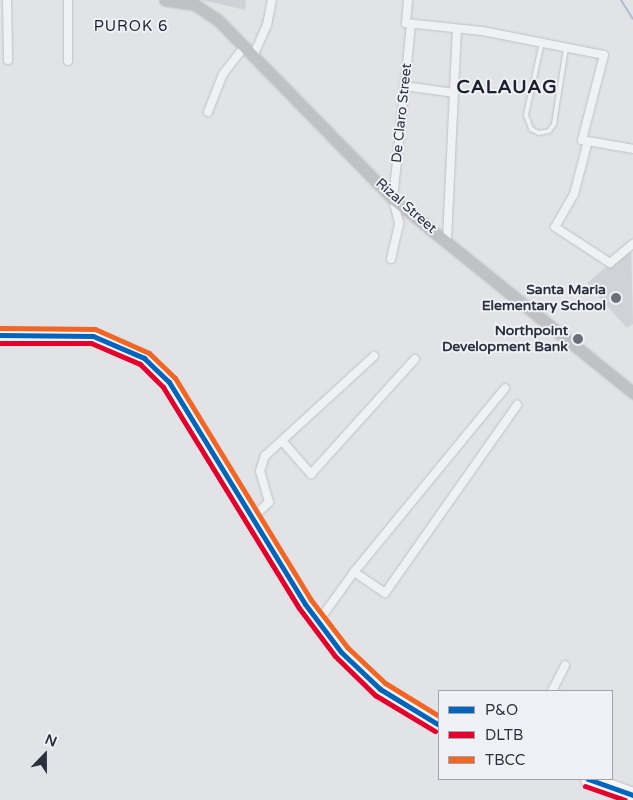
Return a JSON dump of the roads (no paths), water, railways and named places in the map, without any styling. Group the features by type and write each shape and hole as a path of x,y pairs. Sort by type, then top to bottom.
{"highway":[{"path":"0,335 93,336 144,358 169,382 318,622 341,652 380,690 438,724"},
{"path":"591,780 633,795"}],"street":[{"path":"7,0 8,60"},
{"path":"68,0 68,62"},
{"name":"Rizal Street","path":"165,0 205,8 254,54 393,199 633,393"},
{"path":"254,54 267,25 272,0"},
{"name":"De Claro Street","path":"391,259 399,224 393,199 411,24 406,23 408,0"},
{"path":"411,24 542,42 604,55 582,140 633,149"},
{"path":"446,240 457,30"},
{"path":"208,112 223,74 245,46"},
{"path":"405,86 454,93"},
{"path":"588,141 574,194 556,227 610,263 633,244"},
{"path":"253,517 269,502 260,471 262,462 345,380 374,356"},
{"path":"283,442 311,474 415,359"},
{"path":"318,622 354,572 504,388"},
{"path":"354,572 385,593 517,405"},
{"path":"552,690 565,665"}],"lane":[{"path":"542,42 526,115 531,129 540,133 549,131 554,124 566,48"}],"waterway":[{"path":"621,0 633,19"}],"place":[{"name":"Santa Maria Elementary School","path":"616,298"},
{"name":"Northpoint Development Bank","path":"578,339"}],"district":[{"name":"PUROK 6","path":"131,27"},
{"name":"CALAUAG","path":"507,88"}]}
